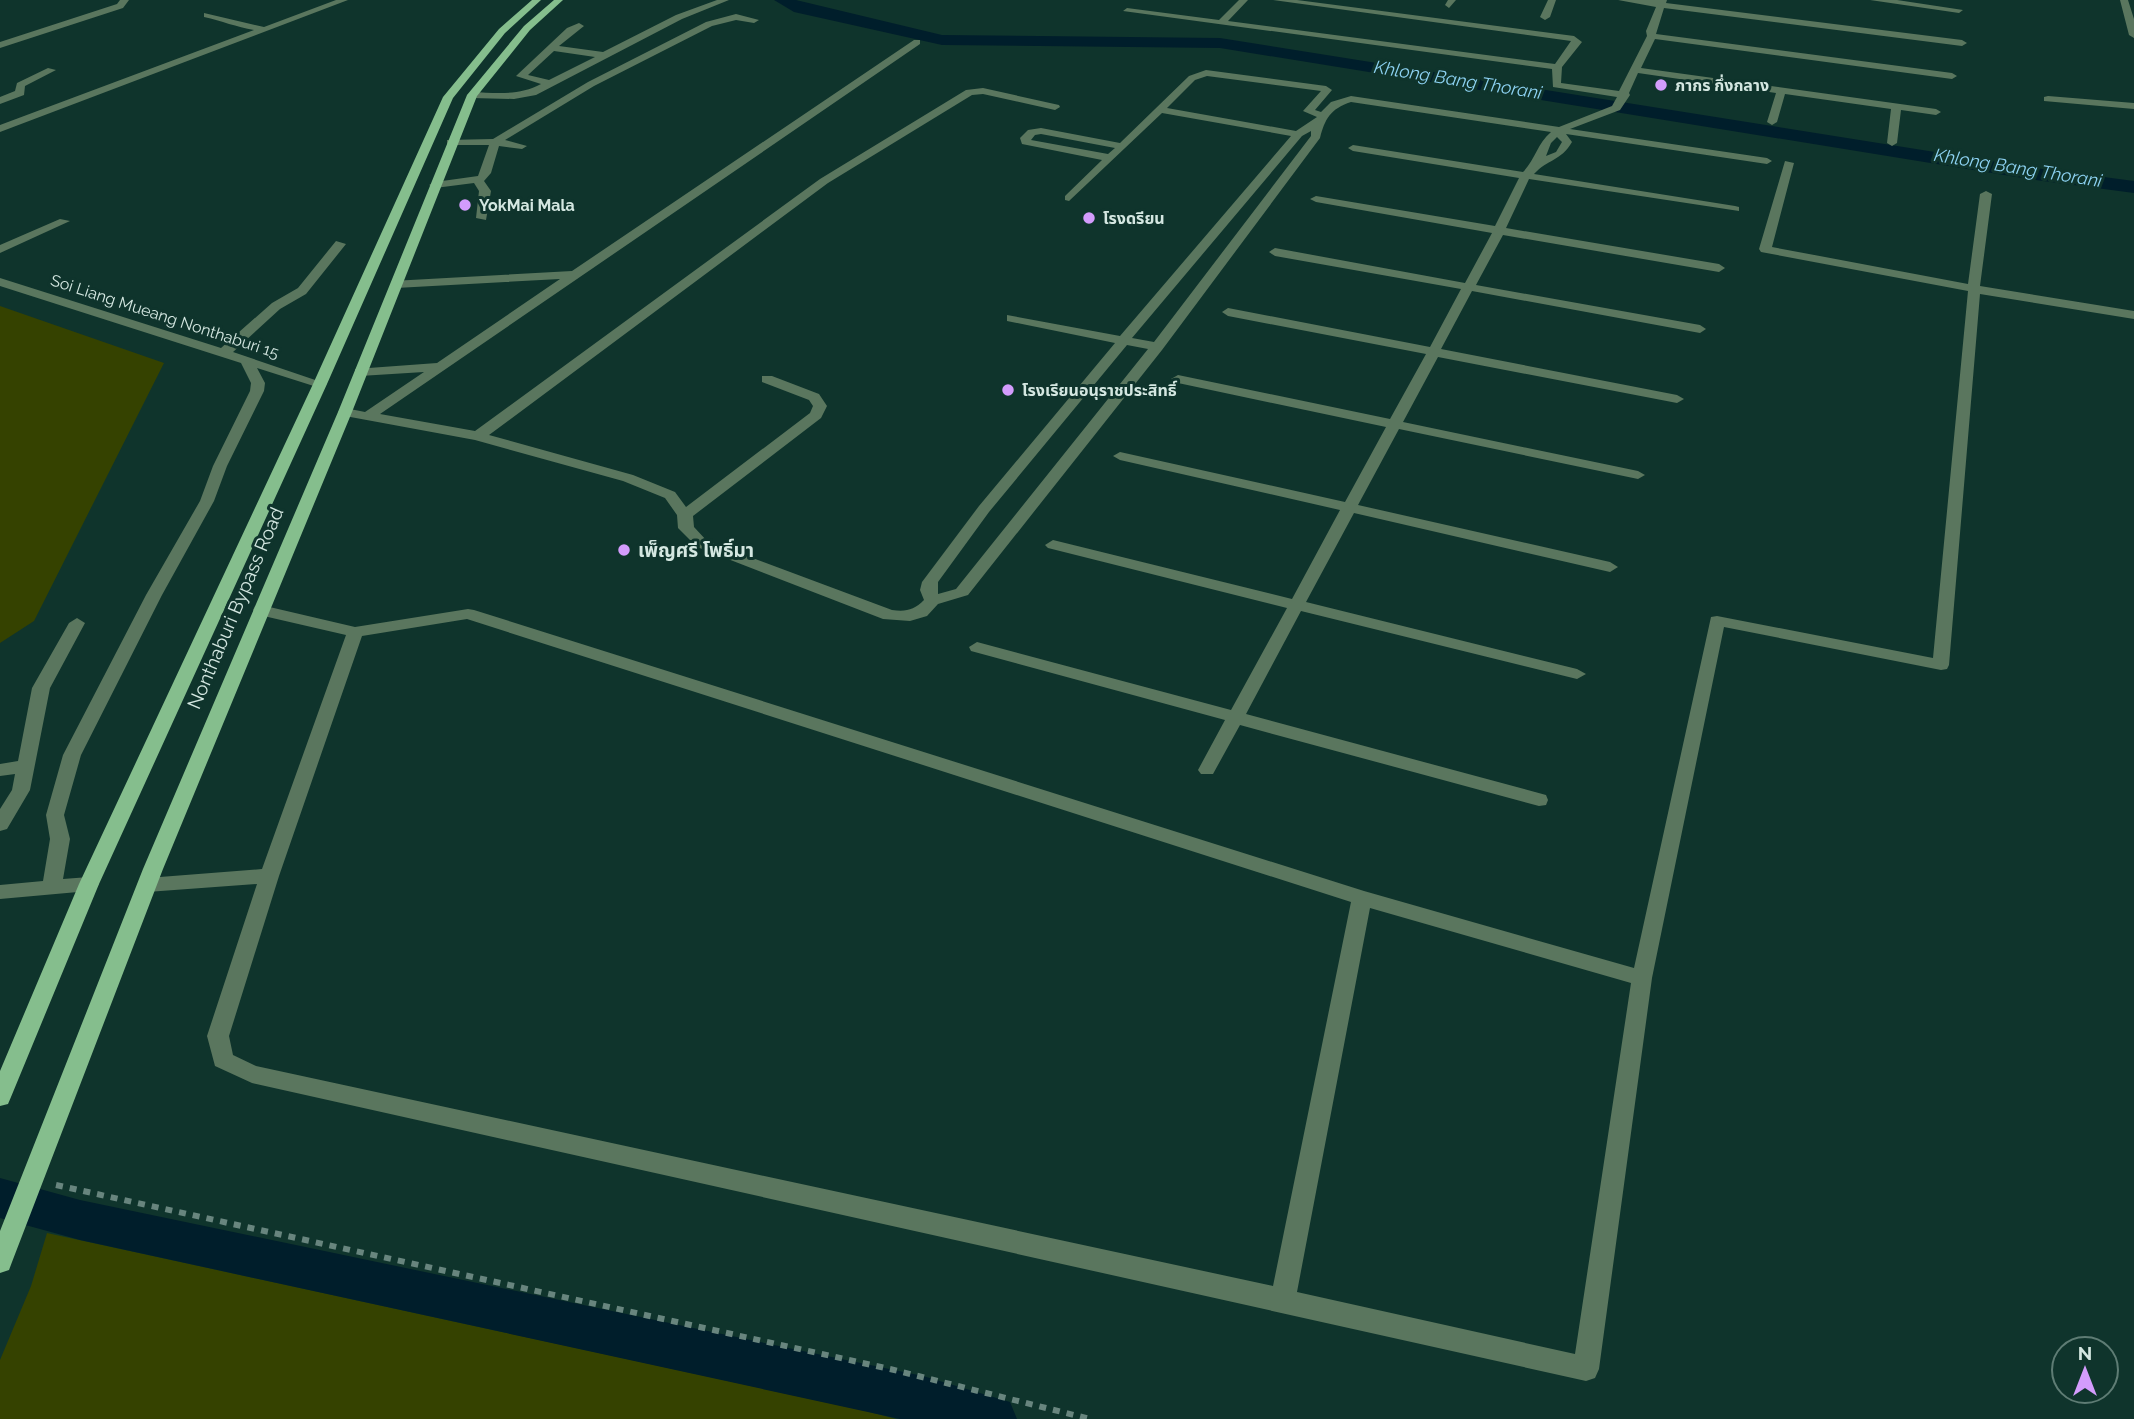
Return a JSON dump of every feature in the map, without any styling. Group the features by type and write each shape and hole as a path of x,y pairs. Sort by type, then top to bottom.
{"main road":[{"name":"Nonthaburi Bypass Road","path":"0,1097 89,884 320,384 448,97 502,31 537,0"},
{"name":"Nonthaburi Bypass Road","path":"0,1262 18,1222 147,884 345,412 472,95 527,28 559,0"}],"street":[{"path":"0,45 120,6 125,0"},
{"path":"0,129 344,0"},
{"path":"472,95 525,94 551,84 679,17 725,0"},
{"path":"1221,23 1244,0"},
{"path":"1278,0 1574,39 1577,42 1557,67 1554,83 1560,87 1621,101"},
{"path":"1545,17 1552,0"},
{"path":"1622,0 1662,2 1962,43"},
{"path":"1874,0 1959,10"},
{"path":"2124,0 2134,35"},
{"path":"1539,162 1539,151 1546,138 1621,101 1652,36 1651,31 1662,2"},
{"path":"1127,11 1557,67"},
{"path":"1356,20 1363,11"},
{"path":"207,15 226,19 231,24 266,29"},
{"path":"435,184 478,180 486,173 495,142 590,84 709,24 736,17 754,20"},
{"path":"1458,34 1464,24"},
{"path":"551,84 520,76 570,30 579,26"},
{"path":"1341,39 1348,30"},
{"path":"1652,36 1952,76"},
{"path":"368,416 917,42"},
{"path":"1447,54 1453,44"},
{"path":"552,48 602,55"},
{"path":"0,101 20,93 20,85 51,70"},
{"path":"1634,70 1936,113"},
{"path":"1069,198 1192,78 1213,72 1323,88 1327,90 1324,96 1308,111 1320,120"},
{"path":"478,436 824,181 970,92 983,91 1055,107"},
{"path":"1772,122 1781,91"},
{"path":"932,601 928,590 937,572 984,509 1230,212 1298,134 1320,120 1335,104 1351,99 1767,161"},
{"path":"2048,99 2134,106"},
{"path":"1892,144 1896,107"},
{"path":"1160,110 1298,134"},
{"path":"345,412 478,436 658,489 670,495 685,515 686,528 702,544 889,615 904,617 921,612 932,601 962,592 1157,346 1255,217 1316,136 1320,120"},
{"path":"1110,158 1026,142 1025,138 1032,132 1041,131 1121,146"},
{"path":"1207,770 1499,230 1525,176 1539,162 1560,154 1567,142 1560,131"},
{"path":"452,142 495,142 522,146"},
{"path":"1353,148 1735,209"},
{"path":"1789,163 1765,249 1974,289 2134,315"},
{"path":"478,180 485,191 482,218"},
{"path":"355,632 269,876 218,1036 223,1060 252,1074 1586,1369 1642,978 1717,621 1941,665 1974,289 1986,194"},
{"path":"1316,199 1719,268"},
{"path":"1230,212 1255,217"},
{"path":"0,249 64,221"},
{"path":"224,353 276,306 302,291 340,243"},
{"path":"1275,252 1700,329"},
{"path":"396,284 575,275"},
{"name":"Soi Liang Mueang Nonthaburi 15","path":"0,282 320,384"},
{"path":"1228,312 1677,399"},
{"path":"1011,318 1157,346"},
{"path":"52,888 60,839 55,815 72,755 148,607 207,501 220,466 257,391 258,383 245,359"},
{"path":"360,372 439,367"},
{"path":"685,515 816,415 820,406 814,397 766,379"},
{"path":"1178,379 1638,475"},
{"path":"1121,456 1610,567"},
{"path":"1053,545 1577,674"},
{"path":"261,610 355,632 468,614 1362,898 1642,978"},
{"path":"0,824 20,790 41,688 77,623"},
{"path":"977,647 1539,800"},
{"path":"0,770 26,766"},
{"path":"147,884 269,876"},
{"path":"0,892 89,884"},
{"path":"1283,1300 1362,898"}],"path":[{"path":"30,1185 890,1369 1090,1419"}],"green space":[{"path":"0,306 164,363 34,621 0,643"},
{"path":"47,1233 896,1419 0,1419 0,1360 31,1286"}],"waterway":[{"name":"Khlong Bang Thorani","path":"782,0 800,8 942,40 1220,43 2029,173 2134,187"},
{"path":"0,1198 80,1220 923,1400 992,1419"}],"place":[{"name":"ภากร กึ่งกลาง","path":"1661,85"},
{"name":"YokMai Mala","path":"465,205"},
{"name":"โรงดรียน","path":"1089,218"},
{"name":"โรงเรียนอนุราชประสิทธิ์","path":"1008,390"},
{"name":"เพ็ญศรี โพธิ์มา","path":"624,550"}]}
